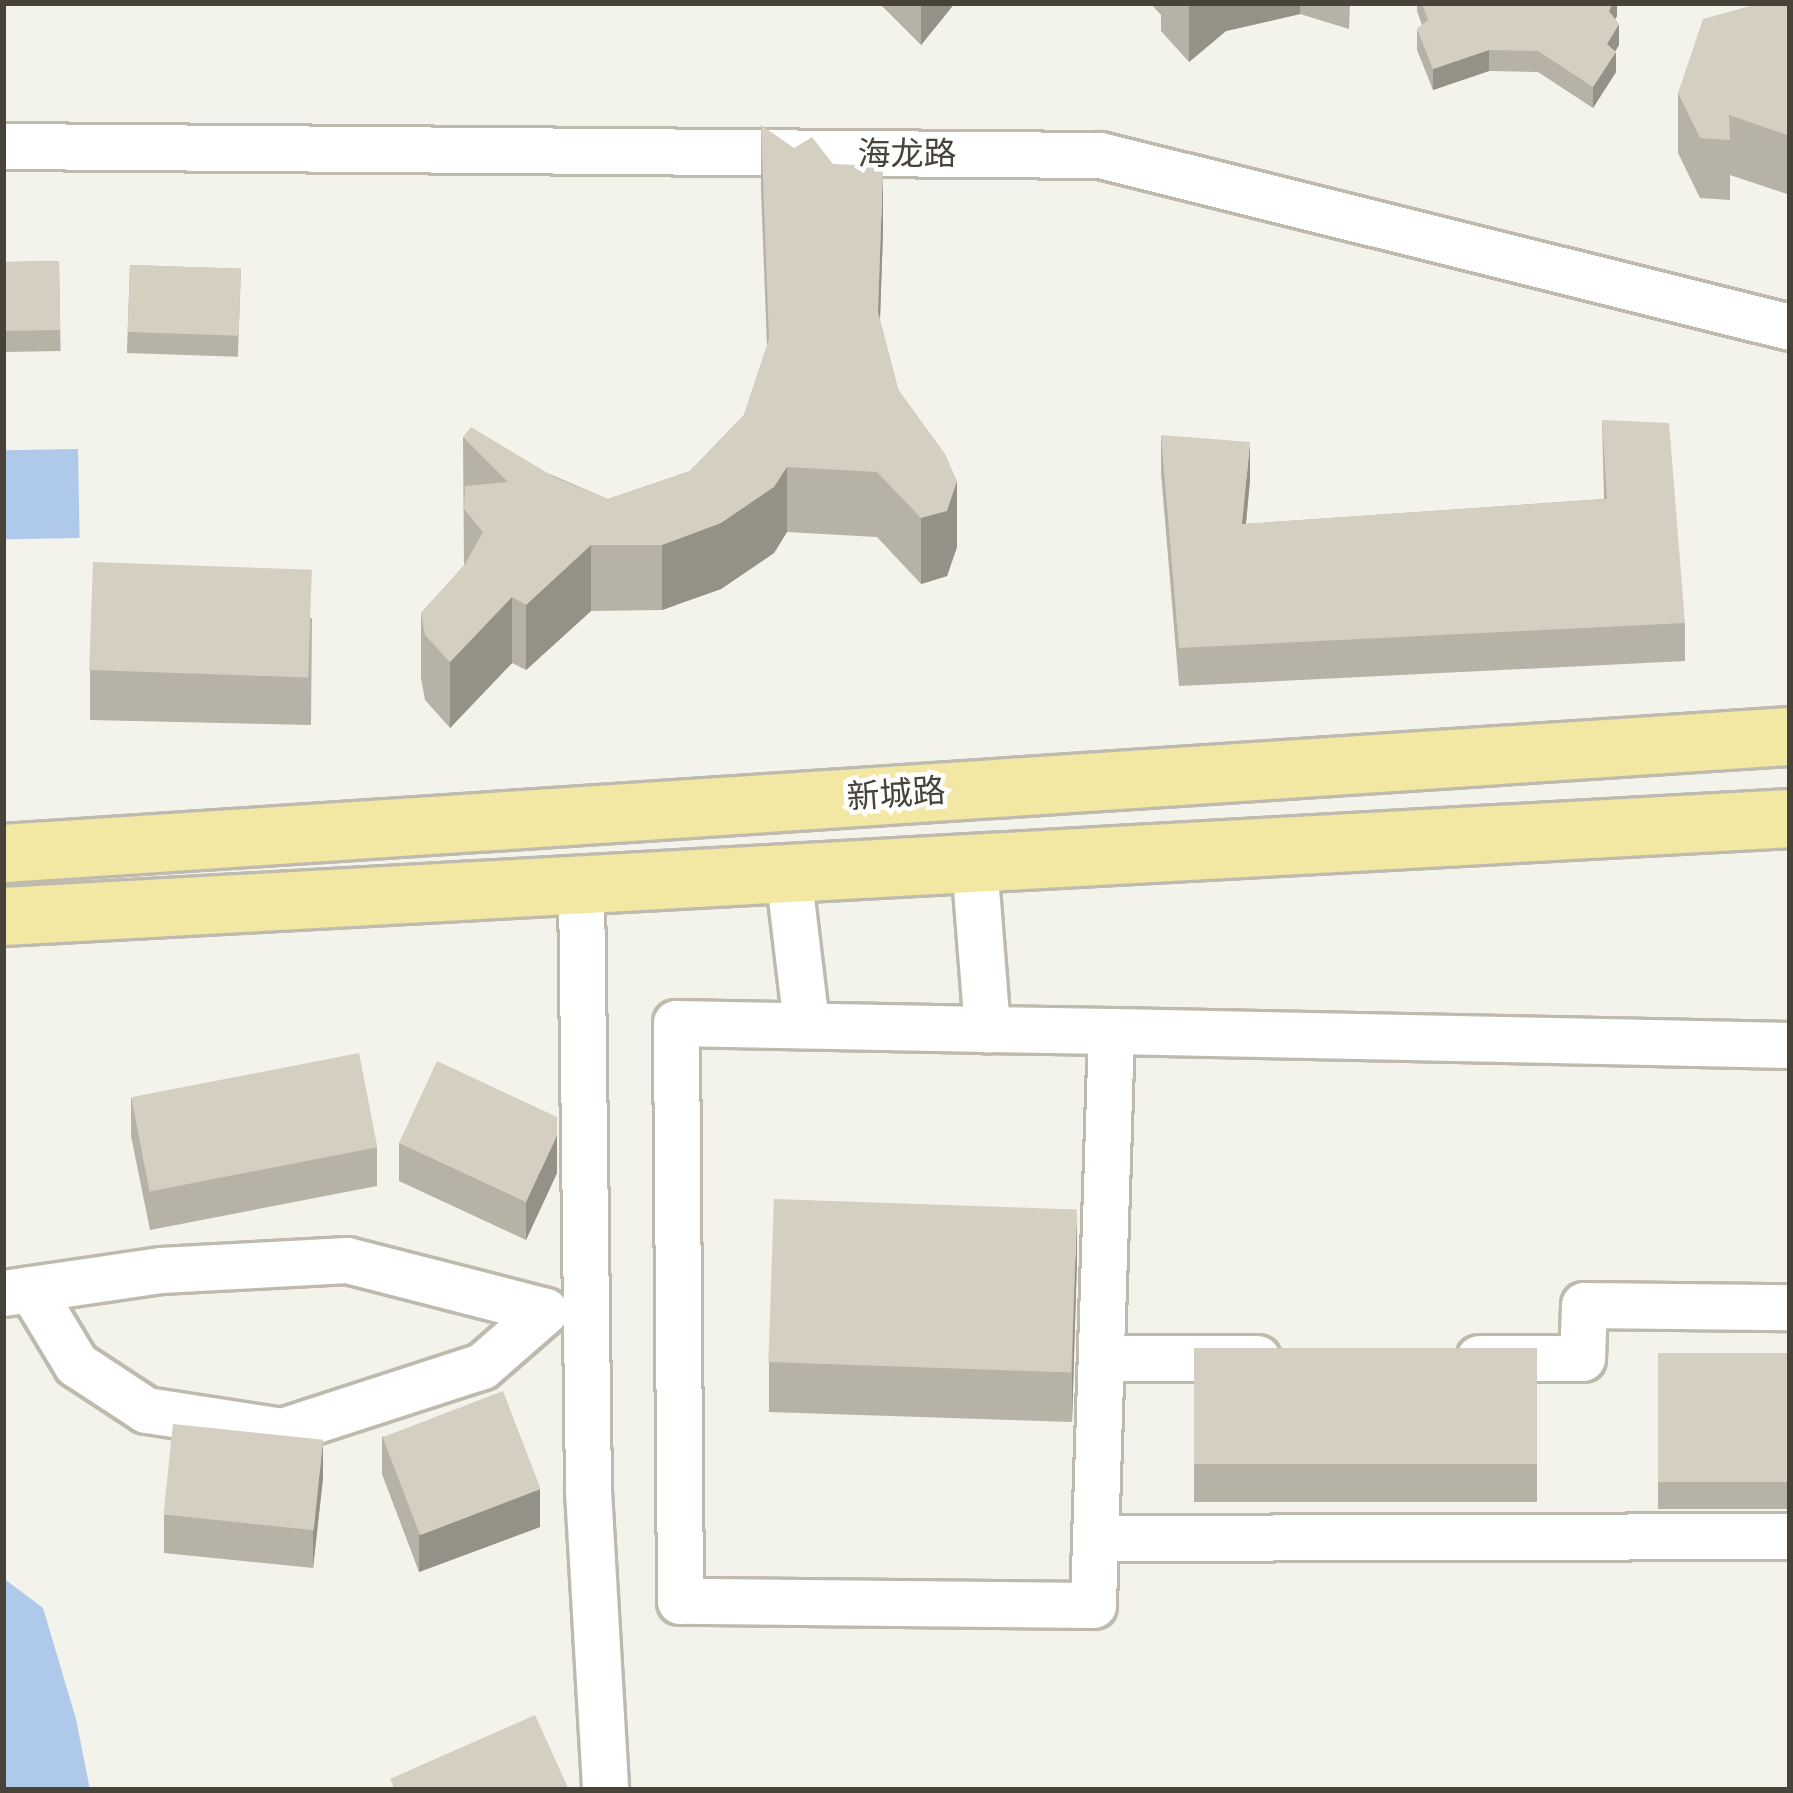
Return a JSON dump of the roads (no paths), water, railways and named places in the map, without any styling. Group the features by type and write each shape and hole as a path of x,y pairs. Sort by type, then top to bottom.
{"main road":[{"name":"新城路","path":"3,853 1790,736"},
{"path":"3,916 1790,818"}],"street":[{"name":"海龙路","path":"3,146 1100,155 1790,327"},
{"path":"974,863 987,1029"},
{"path":"788,873 806,1025"},
{"path":"581,884 564,1310 588,1491 605,1790"},
{"path":"1111,1031 1094,1605 680,1601 676,1022 1790,1045"},
{"path":"17,1291 161,1270 346,1260 564,1310"},
{"path":"17,1291 76,1364 146,1410 282,1431 482,1366 564,1310"},
{"path":"1445,1358 1582,1358 1584,1305 1790,1307"},
{"path":"1101,1358 1307,1358"},
{"path":"1095,1538 1790,1536"}],"water":[{"path":"78,449 80,538 5,539 3,450"},
{"path":"3,1578 43,1608 76,1719 90,1790 3,1790"}]}
